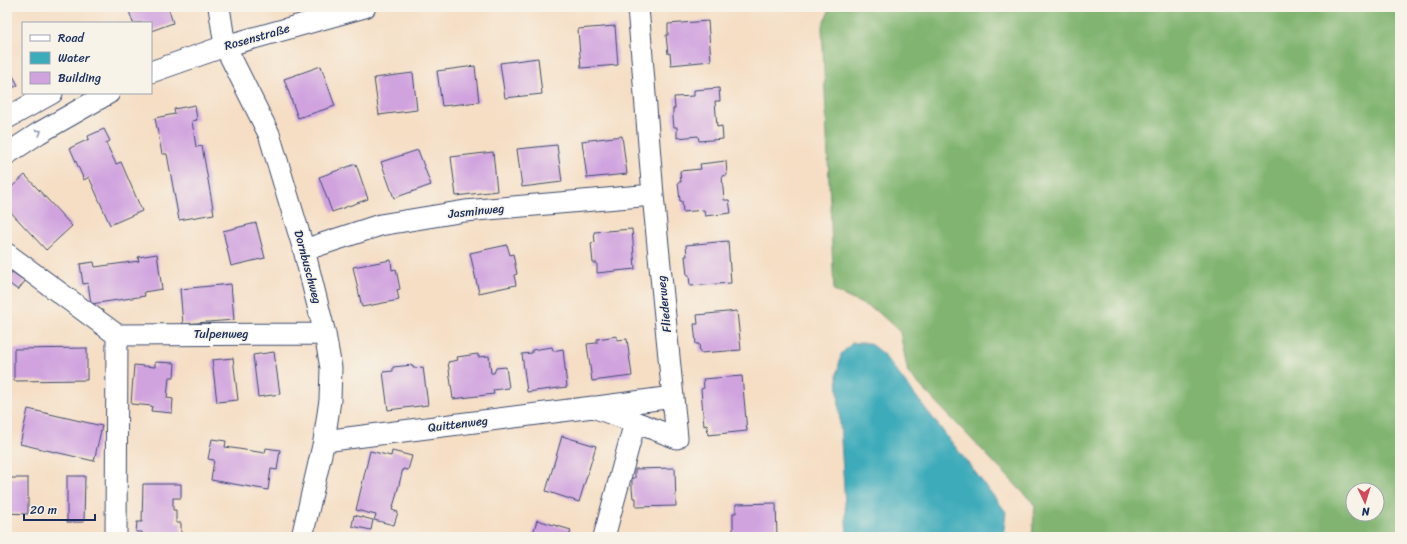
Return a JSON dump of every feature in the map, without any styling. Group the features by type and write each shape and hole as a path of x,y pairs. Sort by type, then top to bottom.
{"street":[{"name":"Dornbuschweg","path":"218,7 225,46 269,134 304,250 325,334 331,368 330,400 324,441 302,537"},
{"name":"Rosenstraße","path":"152,72 225,46 365,7"},
{"name":"Fliederweg","path":"635,422 677,438 652,195 638,7"},
{"path":"7,118 50,94"},
{"path":"7,154 38,133 107,94"},
{"name":"Jasminweg","path":"304,250 380,225 465,211 652,195"},
{"path":"7,254 117,335 116,537"},
{"name":"Tulpenweg","path":"117,335 325,334"},
{"name":"Quittenweg","path":"324,441 673,397"},
{"name":"Quittenweg","path":"593,408 635,422"},
{"path":"604,537 635,422"}],"green space":[{"path":"831,7 1400,7 1400,537 1032,537 1035,505 908,373 900,332 877,311 834,291 822,26"}],"water":[{"path":"852,343 869,343 883,354 1006,512 1003,537 847,537 837,375 841,354"}],"building":[{"path":"168,7 173,23 152,31 152,22 133,22 128,8"},
{"path":"708,21 711,61 671,65 666,35 668,35 668,24"},
{"path":"615,26 618,65 581,68 578,29"},
{"path":"538,58 542,94 505,98 500,63"},
{"path":"7,65 18,85 7,91"},
{"path":"321,66 335,106 298,118 284,79"},
{"path":"475,66 479,102 442,106 437,71"},
{"path":"413,73 417,110 379,115 374,78"},
{"path":"719,88 720,101 715,101 717,127 722,126 723,139 699,141 698,136 677,138 677,127 674,127 673,118 673,109 675,108 674,97 694,96 694,90"},
{"path":"195,105 197,120 192,121 196,147 202,146 214,214 179,220 167,154 162,154 155,118 175,114 174,109"},
{"path":"104,129 110,141 106,143 116,164 121,162 142,211 110,225 89,177 84,180 70,148 89,139 88,136"},
{"path":"622,136 627,174 587,178 582,141"},
{"path":"557,145 562,182 522,187 517,149"},
{"path":"418,150 431,185 394,198 381,162"},
{"path":"493,152 497,191 456,196 451,157"},
{"path":"726,161 727,175 722,176 724,200 729,200 731,213 705,216 704,210 683,212 678,182 681,182 680,171 701,169 700,164"},
{"path":"356,164 368,199 332,212 319,177"},
{"path":"25,175 72,226 46,250 7,208 7,191"},
{"path":"256,223 265,258 231,266 223,231"},
{"path":"632,229 635,269 597,273 597,263 593,263 591,243 595,242 594,232"},
{"path":"728,241 731,283 690,286 685,256 687,256 686,245"},
{"path":"507,245 510,255 513,254 517,274 514,275 516,285 479,293 470,253"},
{"path":"157,254 162,289 144,292 145,296 91,304 88,283 83,284 80,264 94,262 95,267 139,261 138,257"},
{"path":"391,260 392,270 396,269 400,289 397,290 399,300 362,307 353,267"},
{"path":"12,272 25,281 18,290 7,282 7,279"},
{"path":"231,284 234,320 183,324 180,289"},
{"path":"737,311 741,350 700,353 699,344 696,344 694,324 698,324 697,315"},
{"path":"617,336 617,340 627,339 632,376 592,381 587,344 597,343 597,339"},
{"path":"552,347 553,351 563,349 567,387 527,392 522,354 532,353 532,350"},
{"path":"87,348 87,380 14,381 14,349"},
{"path":"274,352 280,394 258,397 253,355"},
{"path":"478,354 478,357 489,356 491,373 494,373 496,368 506,367 509,388 493,390 494,394 453,399 448,362 458,360 457,357"},
{"path":"233,358 238,400 217,402 212,360"},
{"path":"155,362 175,363 174,377 169,377 167,398 173,399 172,413 151,411 152,406 131,404 134,365 155,367"},
{"path":"413,365 413,368 423,367 428,405 388,410 383,372 393,371 393,367"},
{"path":"742,376 747,431 708,435 707,425 704,426 701,389 704,388 703,379"},
{"path":"28,409 102,426 94,461 20,444"},
{"path":"562,436 596,446 579,502 546,491"},
{"path":"212,439 226,441 225,447 265,453 266,448 280,450 277,470 271,469 268,490 211,480 214,460 208,459"},
{"path":"370,451 391,456 392,451 412,456 408,470 403,469 392,510 398,512 394,525 374,520 376,515 356,510"},
{"path":"675,468 676,506 636,507 636,498 633,498 632,488 632,478 635,478 635,469"},
{"path":"67,476 85,476 84,522 67,522"},
{"path":"7,478 28,478 28,514 7,513"},
{"path":"143,484 181,484 181,498 173,498 173,510 176,510 176,523 181,523 181,537 142,537 142,532 136,532 137,522 142,522"},
{"path":"776,503 777,537 737,537 736,533 733,533 733,513 736,513 736,504"},
{"path":"354,515 373,520 371,530 352,526"},
{"path":"537,520 571,530 569,537 532,537"}]}
